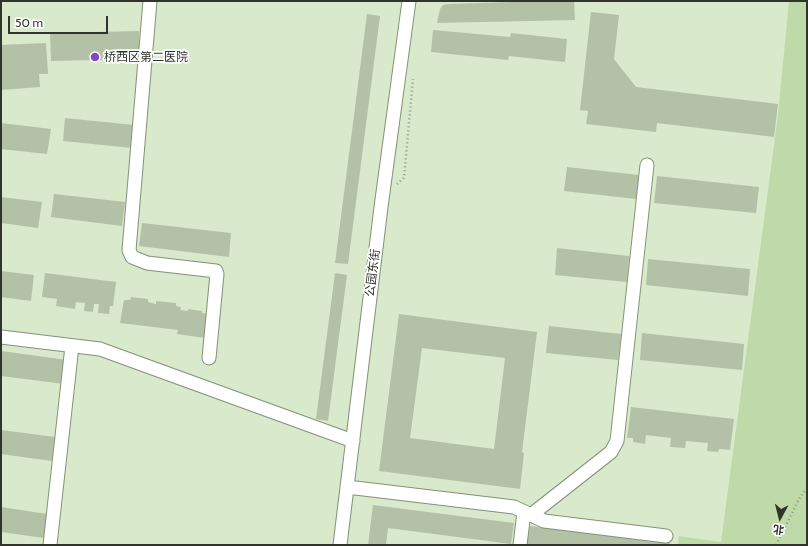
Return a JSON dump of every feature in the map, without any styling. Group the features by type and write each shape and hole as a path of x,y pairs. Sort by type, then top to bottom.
{"street":[{"path":"150,1 128,250 132,257 147,263 216,271 217,274 209,358"},
{"name":"公园东街","path":"340,545 381,207 408,1"},
{"path":"520,545 527,514 611,452 617,441 647,165"},
{"path":"1,337 100,349 114,353 353,441"},
{"path":"50,545 72,346"},
{"path":"347,487 514,507 544,521 666,536"}],"path":[{"path":"776,545 799,499 807,488"}],"green space":[{"path":"789,1 807,1 807,545 678,545 679,536 721,542 778,115"}],"building":[{"path":"574,1 575,20 437,23 440,9 443,5"},
{"path":"591,12 619,15 614,59 636,87 778,104 774,137 657,123 656,132 586,124 588,111 580,110"},
{"path":"367,14 380,16 348,264 335,263"},
{"path":"433,30 510,37 511,33 567,39 565,62 509,56 508,60 431,52"},
{"path":"139,31 139,59 51,61 50,33"},
{"path":"46,43 48,74 39,74 40,87 1,90 1,45"},
{"path":"65,118 134,125 132,148 63,141"},
{"path":"1,123 51,129 47,154 1,149"},
{"path":"567,167 639,175 636,199 564,191"},
{"path":"657,176 759,187 756,213 654,203"},
{"path":"54,194 125,202 122,226 51,217"},
{"path":"1,197 42,202 38,228 1,223"},
{"path":"142,223 231,233 229,257 139,246"},
{"path":"557,248 629,256 627,282 555,275"},
{"path":"648,259 750,269 748,296 646,285"},
{"path":"1,271 34,275 31,301 1,297"},
{"path":"45,273 116,282 113,306 110,306 109,314 98,313 99,304 94,304 93,312 84,311 85,303 76,302 75,309 56,306 57,299 42,297"},
{"path":"335,273 347,275 328,421 316,419"},
{"path":"131,297 148,299 148,302 156,304 156,301 176,303 176,306 181,307 180,310 188,311 188,309 202,311 202,313 208,314 205,338 177,334 178,330 120,323 124,300 130,300"},
{"path":"399,314 537,332 522,452 524,453 520,489 379,471","holes":["422,348 505,358 494,449 410,438"]},
{"path":"549,326 621,334 618,360 546,353"},
{"path":"642,333 744,344 742,370 640,360"},
{"path":"1,351 67,360 64,384 1,376"},
{"path":"631,407 734,419 730,450 719,449 718,452 707,451 708,443 686,441 685,448 670,447 671,438 646,435 645,444 633,442 633,438 627,438"},
{"path":"1,430 55,437 52,461 1,454"},
{"path":"373,505 514,523 511,544 388,528 386,545 368,545"},
{"path":"1,507 47,514 44,538 1,532"},
{"path":"530,526 672,544 672,545 527,545"}],"place":[{"name":"桥西区第二医院","path":"95,57"}]}
